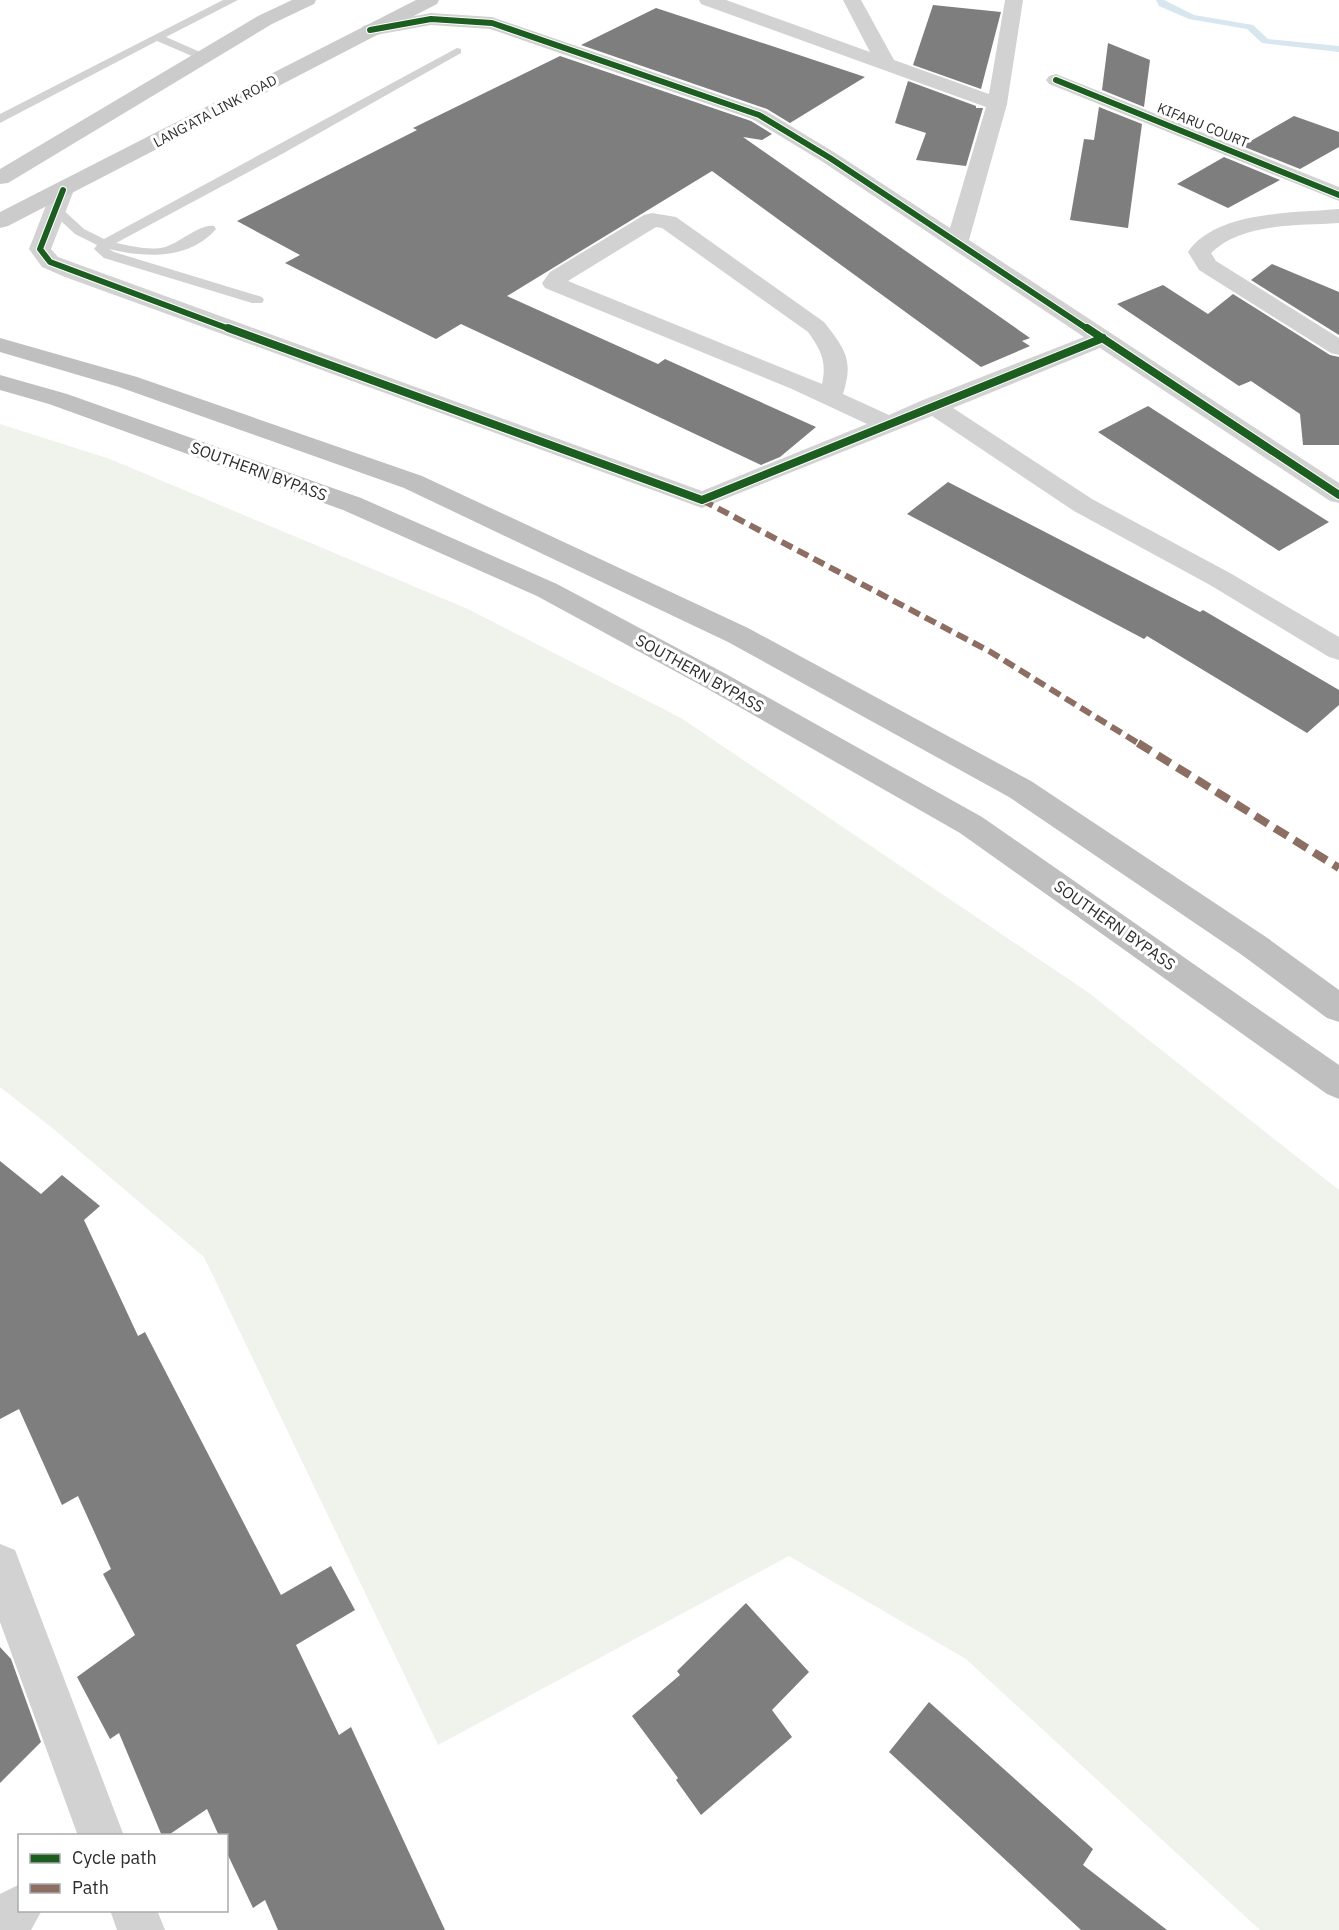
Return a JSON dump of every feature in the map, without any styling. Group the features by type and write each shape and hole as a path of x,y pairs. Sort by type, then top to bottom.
{"highway":[{"path":"0,345 128,382 413,482 738,635 1020,789 1254,946 1339,1008"},
{"name":"SOUTHERN BYPASS","path":"0,382 58,399 352,504 547,590 726,687 971,825 1339,1084"}],"main road":[{"path":"0,178 265,20 307,0"},
{"name":"LANG'ATA LINK ROAD","path":"0,221 59,200 370,30 430,0"}],"street":[{"path":"708,0 997,104"},
{"path":"852,0 886,64"},
{"path":"957,242 997,104 1014,0"},
{"path":"370,30 431,19 492,22 759,115 830,158 1339,495"},
{"name":"KIFARU COURT","path":"1056,80 1339,195"},
{"path":"59,200 40,249 50,262 702,500 932,405 1103,338"},
{"path":"1339,216 1264,224 1225,232 1206,242 1199,252 1207,265 1339,348"},
{"path":"830,397 838,372 834,349 816,327 668,222 652,220 558,277 553,283 790,380 887,424"},
{"path":"932,405 1083,505 1220,579 1339,650"},
{"path":"0,1565 92,1830"},
{"path":"0,1930 18,1909"},
{"path":"133,1912 141,1930"}],"lane":[{"path":"0,119 232,0"},
{"path":"157,37 202,57"},
{"path":"257,300 109,255 101,249 104,244 279,151 457,51"},
{"path":"59,200 82,234 104,244 162,252 185,244 210,229"}],"shaded area":[{"path":"0,424 110,459 468,609 681,718 1089,993 1339,1190 1339,1930 1260,1930 966,1659 789,1556 438,1745 204,1257 51,1127 0,1087"}],"building":[{"path":"933,5 1001,12 981,89 913,65"},
{"path":"656,8 865,77 790,123 767,109 581,45"},
{"path":"1108,43 1150,60 1144,107 1102,90"},
{"path":"560,56 751,121 772,134 762,140 743,137 1030,338 1022,341 1030,346 981,367 712,171 507,296 658,364 665,359 816,427 780,457 761,465 461,324 436,339 285,263 300,255 237,221 417,130 413,128"},
{"path":"908,81 976,106 976,108 983,108 966,166 916,160 926,133 895,123"},
{"path":"1099,107 1142,124 1128,228 1070,220 1084,139 1094,140"},
{"path":"1294,116 1339,132 1339,147 1300,169 1242,146"},
{"path":"1224,157 1280,180 1228,208 1177,184"},
{"path":"1272,264 1339,292 1339,335 1251,280"},
{"path":"1163,285 1208,314 1233,294 1330,355 1339,357 1339,445 1303,445 1300,414 1251,381 1239,386 1117,304"},
{"path":"1148,406 1329,522 1279,551 1098,432"},
{"path":"948,482 1200,612 1203,610 1339,690 1339,705 1307,733 1147,636 1144,639 907,514"},
{"path":"0,1161 41,1194 62,1175 100,1206 84,1220 138,1336 145,1332 281,1595 331,1566 355,1610 296,1645 339,1735 351,1727 445,1930 278,1930 265,1900 253,1908 228,1855 228,1834 218,1834 207,1809 170,1834 161,1834 119,1733 110,1739 77,1677 135,1635 103,1574 111,1569 78,1496 62,1505 19,1409 0,1419"},
{"path":"746,1603 809,1672 772,1710 792,1737 701,1815 676,1780 678,1778 632,1716 680,1675 677,1671"},
{"path":"0,1647 11,1659 41,1742 0,1783"},
{"path":"929,1702 1093,1849 1083,1865 1167,1930 1081,1930 889,1752"}],"waterway":[{"path":"1160,0 1162,4 1192,17 1250,27 1265,41 1339,49"}],"marked path":[{"path":"702,500 989,651 1339,868"}],"cycle path":[{"path":"370,30 431,19 492,23 759,115 830,158 1339,495"},
{"path":"1056,80 1339,195"},
{"path":"63,190 40,249 50,262 702,500 1103,338"}]}
